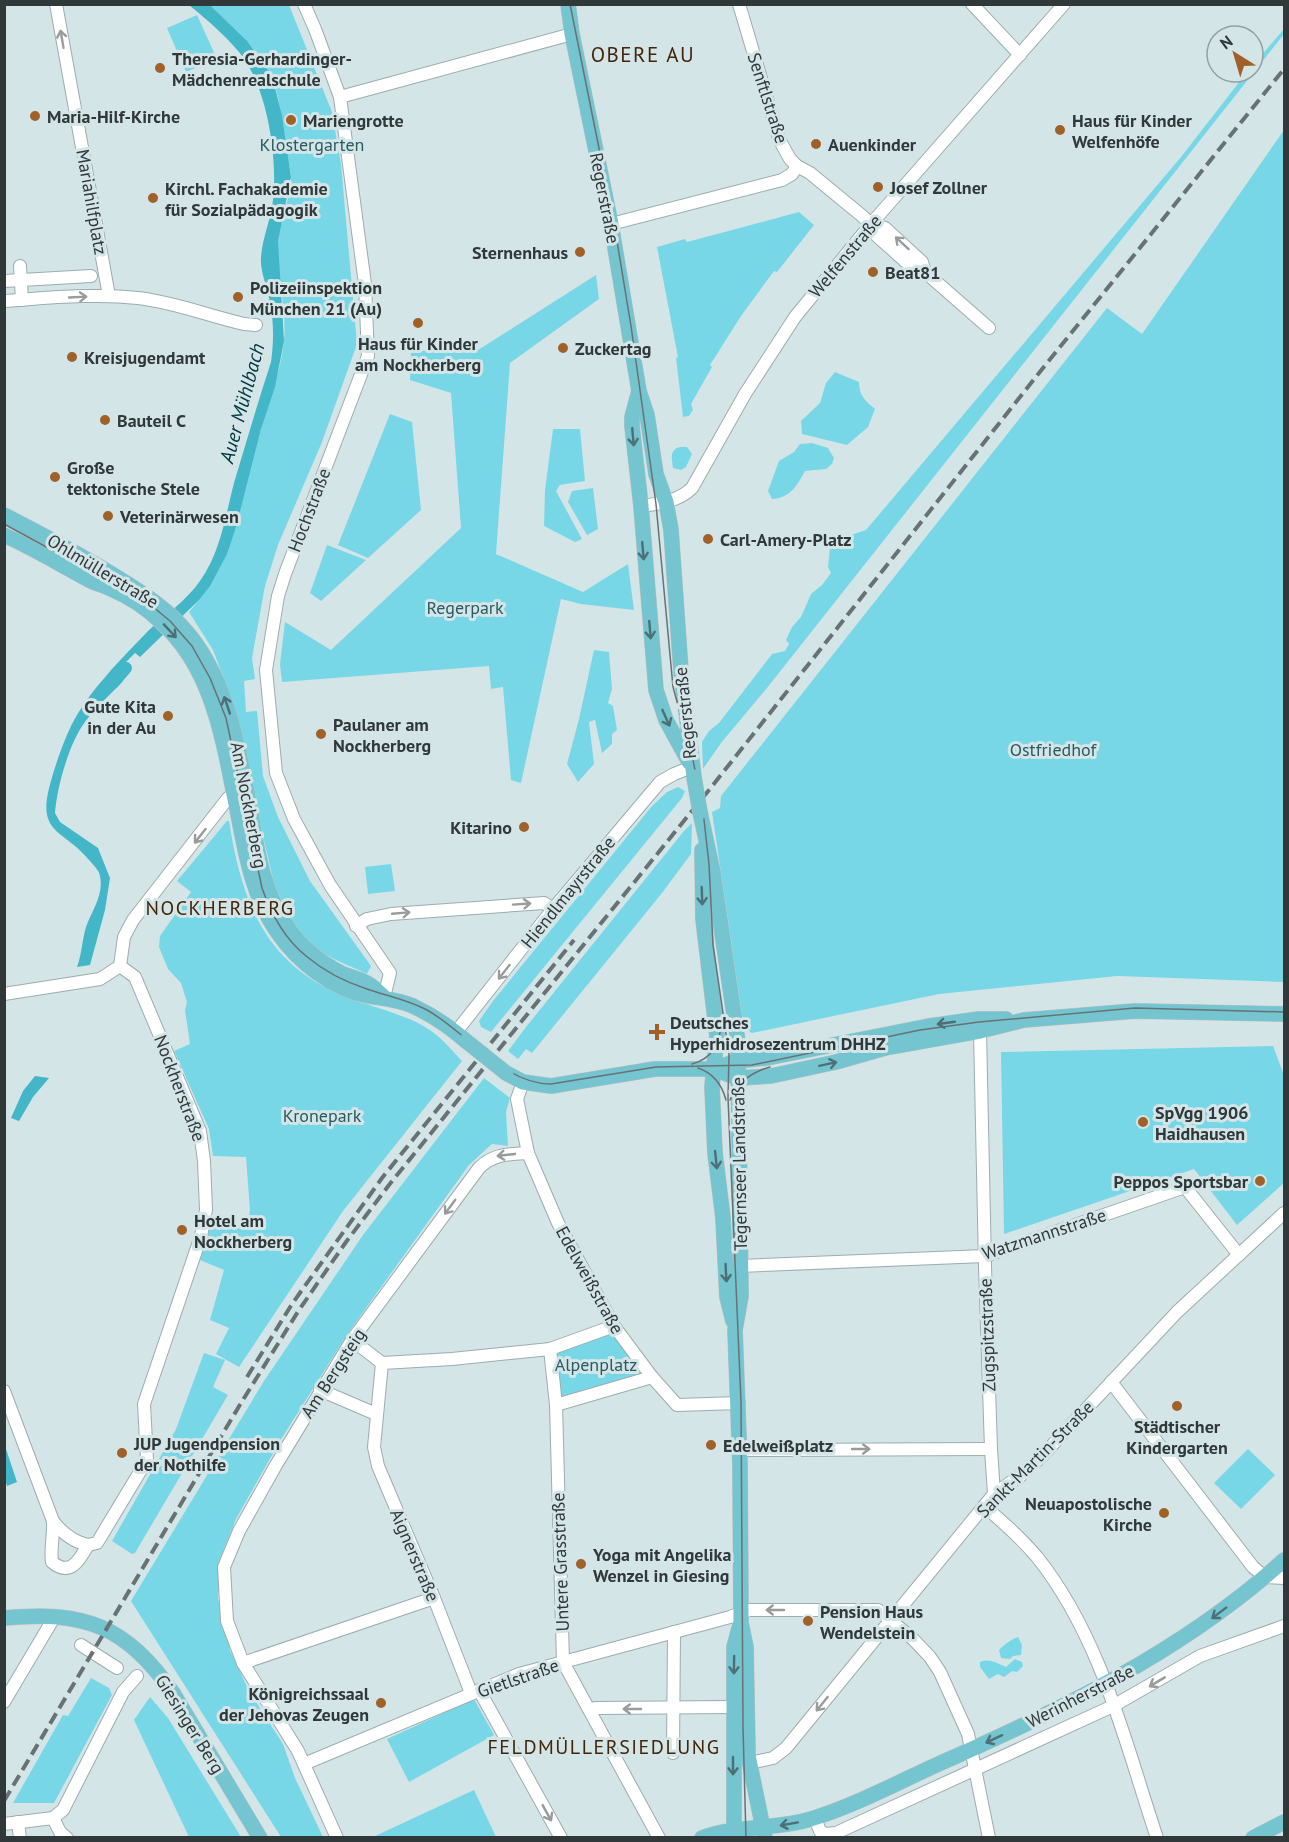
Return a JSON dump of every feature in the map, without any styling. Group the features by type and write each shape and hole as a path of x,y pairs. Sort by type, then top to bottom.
{"main road":[{"name":"Regerstraße","path":"568,4 572,34 611,224 639,392 647,415 656,474 666,502 671,530 680,661 693,772"},
{"name":"Regerstraße","path":"639,392 632,417 632,426 656,690 666,720 693,772"},
{"name":"Ohlmüllerstraße","path":"4,515 147,595 174,617 192,638"},
{"name":"Ohlmüllerstraße","path":"4,535 135,603 162,623 177,638 189,656"},
{"name":"Am Nockherberg","path":"192,638 214,676 230,717 241,760 262,872 277,911 292,933 312,954 338,972 369,984 384,997"},
{"name":"Am Nockherberg","path":"189,656 207,690 218,720 255,889 278,934 298,956 322,976 359,993 384,997 426,1012 506,1073 524,1082 551,1086 656,1069 715,1069"},
{"name":"Tegernseer Landstraße","path":"693,772 712,872 736,1027 741,1296 735,1330"},
{"name":"Tegernseer Landstraße","path":"701,816 702,919 717,1032 712,1087 715,1153 723,1218 728,1297 735,1330 739,1403 740,1618 734,1647 734,1831"},
{"path":"715,1069 738,1061 767,1059 944,1023 985,1019 1024,1020 1135,1011 1284,1014"},
{"path":"715,1069 737,1078 771,1076 836,1062 885,1048 980,1031 1024,1020"},
{"name":"Werinherstraße","path":"702,1838 714,1833 734,1831 764,1833 815,1818 972,1750 1058,1709 1153,1657 1202,1626 1284,1560"},
{"name":"Giesinger Berg","path":"4,1618 69,1617 102,1628 131,1645 160,1674 260,1838"},
{"name":"Tegernseer Landstraße","path":"740,1618 746,1647 747,1744 764,1833"},
{"path":"1252,1838 1284,1822"}],"street":[{"name":"Mariahilfplatz","path":"56,4 109,296"},
{"name":"Hochstraße","path":"304,4 340,97 365,284 368,356 292,551 281,585 268,646 266,670 275,768 283,795 306,843 330,885 390,973 384,997"},
{"name":"Senftlstraße","path":"739,4 779,139 790,159 871,224 885,228 922,262 926,272 989,328"},
{"path":"972,4 1020,55"},
{"name":"Welfenstraße","path":"641,506 666,502 687,493 692,488 745,394 814,292 1064,4"},
{"path":"340,97 572,34"},
{"path":"611,224 782,180 792,174 797,166"},
{"path":"20,266 22,300"},
{"path":"4,281 91,276"},
{"path":"4,301 109,296 138,298 234,322 256,325"},
{"name":"Hiendlmayrstraße","path":"461,1037 553,909 660,782 674,774 693,772"},
{"path":"4,994 100,979 120,966 126,932 228,798 235,797"},
{"path":"357,926 367,919 391,914 544,903 553,909"},
{"name":"Nockherstraße","path":"53,1521 52,1562 59,1568 69,1568 76,1563 88,1545 97,1543 147,1460 144,1404 201,1236 206,1210 204,1153 200,1131 135,977 120,966"},
{"name":"Zugspitzstraße","path":"980,1031 985,1256 994,1494"},
{"name":"Edelweißstraße","path":"524,1082 517,1099 528,1153 558,1223 614,1326 652,1377 677,1405 739,1403"},
{"name":"Am Bergsteig","path":"337,1838 304,1764 243,1663 227,1622 224,1567 239,1531 320,1390 352,1340 479,1168 495,1156 528,1153"},
{"name":"Watzmannstraße","path":"740,1266 985,1256 1185,1187 1239,1255"},
{"name":"Sankt-Martin-Straße","path":"750,1763 773,1758 786,1748 856,1661 866,1653 892,1622 994,1494 1020,1476 1043,1455 1177,1312 1284,1213"},
{"path":"352,1340 382,1363 452,1359 550,1349 614,1326"},
{"path":"550,1349 556,1405 652,1377"},
{"name":"Aignerstraße","path":"382,1363 374,1447 378,1466 475,1692 561,1838"},
{"path":"1111,1383 1253,1567 1265,1577 1284,1578"},
{"path":"320,1390 376,1414"},
{"path":"4,1391 53,1521 61,1532 88,1545"},
{"name":"Untere Grasstraße","path":"556,1405 563,1662 659,1838"},
{"path":"740,1450 991,1449"},
{"path":"984,1506 1009,1527 1036,1556 1078,1621 1106,1684 1157,1838"},
{"path":"243,1663 434,1598"},
{"name":"Gietlstraße","path":"304,1764 519,1674 674,1632 740,1618 749,1610 878,1610 925,1651 940,1672 968,1734 989,1838"},
{"path":"4,1702 45,1629 55,1616"},
{"name":"Werinherstraße","path":"815,1818 820,1831 830,1835 1113,1706 1200,1656 1284,1626"},
{"path":"673,1753 674,1632"},
{"path":"81,1645 117,1668"},
{"path":"4,1824 52,1818 63,1810 123,1692 137,1676"},
{"path":"590,1712 595,1708 733,1707"},
{"path":"856,1801 864,1821"},
{"path":"52,1818 60,1832 67,1838"},
{"path":"18,1822 20,1838"}],"green space":[{"name":"Klostergarten","path":"210,5 289,5 332,112 341,164 357,344 322,442 278,545 265,586 252,658 255,679 244,681 246,712 257,711 263,776 278,817 310,881 371,966 367,974 330,957 316,947 300,931 283,903 274,883 229,692 213,650 189,612 205,591 228,547 280,363 285,329 278,241 291,179 282,115 271,77 248,43"},
{"path":"197,15 217,59 186,72 167,28"},
{"path":"1284,29 1284,34 1265,58 1265,51"},
{"path":"1238,84 1244,84 767,688 721,743 703,769 702,742 772,654 785,651 789,644 786,640 792,627 801,617 811,594 831,573 828,567 830,548 845,537 866,530 1181,157"},
{"name":"Ostfriedhof","path":"1284,130 1284,982 1117,976 939,994 752,1033 744,1028 712,812 720,808 721,796 1107,308 1142,334"},
{"path":"799,212 814,225 777,272 774,271 741,316 710,365 712,367 691,404 693,410 689,416 683,417 676,358 678,357 657,247 685,239 687,242"},
{"name":"Regerpark","path":"596,275 599,299 510,363 496,554 583,592 628,564 634,610 581,604 561,599 521,783 511,780 503,687 491,689 489,666 282,682 280,664 285,622 331,650 461,528 451,393 410,380 411,351 478,350"},
{"path":"835,372 859,382 863,397 875,409 868,427 847,445 802,434 801,421 820,403 826,383"},
{"path":"390,414 412,422 421,510 368,558 338,545"},
{"path":"553,429 580,429 585,481 560,485 556,491 582,539 575,542 544,526 545,490"},
{"path":"812,443 828,448 834,458 832,464 826,469 805,471 788,494 772,499 768,491 779,461 794,452 800,444"},
{"path":"687,447 692,454 686,467 681,470 673,468 672,458 674,450"},
{"path":"593,488 598,529 587,535 568,502 572,491"},
{"path":"327,545 366,560 321,601 310,593"},
{"path":"594,650 609,652 612,689 608,703 613,706 617,730 612,734 612,744 602,753 595,720 589,722 594,764 578,782 567,764"},
{"path":"678,787 685,791 682,798 491,1032 481,1027 479,1021 493,1001 652,806 667,792"},
{"name":"Kronepark","path":"229,821 241,879 250,904 262,928 277,949 296,968 320,984 348,998 398,1015 430,1030 462,1061 343,1211 239,1367 216,1354 229,1328 210,1320 224,1270 200,1260 209,1222 247,1227 250,1211 246,1157 213,1156 209,1129 174,1051 190,1044 185,1010 187,1002 181,983 168,969 159,947 160,936 191,892 177,881"},
{"path":"692,823 691,854 532,1053 526,1049 518,1059 508,1051"},
{"path":"391,864 395,891 368,894 365,867"},
{"name":"SpVgg 1906 Haidhausen","path":"1273,1046 1284,1075 1284,1183 1237,1225 1194,1169 1004,1234 1001,1052"},
{"path":"484,1078 510,1098 506,1112 508,1146 492,1144 469,1165 348,1333 280,1441 236,1519 219,1561 218,1599 230,1650 249,1691 283,1744 295,1778 323,1837 281,1837 131,1601 264,1381 363,1235"},
{"name":"Alpenplatz","path":"614,1329 646,1378 560,1402 554,1350"},
{"path":"204,1353 225,1360 213,1387 228,1395 135,1553 132,1554 112,1541 176,1429"},
{"path":"1248,1449 1275,1475 1241,1509 1214,1483"},
{"path":"1018,1637 1022,1645 1021,1655 1010,1659 1001,1658 999,1650"},
{"path":"1015,1659 1022,1662 1023,1666 1017,1672 1012,1671 1004,1677 998,1674 989,1679 980,1667 980,1662 987,1661 1006,1667"},
{"path":"91,1678 109,1688 112,1695 54,1803 13,1803 63,1715 68,1716"},
{"path":"150,1697 168,1718 241,1837 189,1837 134,1720"},
{"path":"474,1699 494,1735 409,1782 387,1739"},
{"path":"474,1790 496,1837 373,1837"}],"shaded area":[{"path":"189,5 210,5 247,41 267,69 275,88 282,115 291,177 278,241 284,341 275,387 261,429 227,554 210,586 199,600 140,657 135,653 124,664 123,681 85,722 74,741 65,766 55,813 60,822 98,848 110,878 105,910 90,965 77,967 86,927 99,896 101,883 95,866 80,850 54,829 49,821 47,799 55,767 71,726 96,688 148,631 189,595 207,570 222,534 234,483 272,354 272,314 261,263 272,207 274,183 272,143 268,123 257,83 249,66 227,39"},
{"path":"35,1076 49,1078 33,1097 19,1121 11,1118 23,1091"},
{"path":"5,1446 17,1482 7,1486 5,1479"}],"waterway":[{"name":"Auer Mühlbach","path":"113,683 126,668"}],"tram line":[{"path":"570,4 614,223 631,326 656,504 673,687 693,760 703,811 709,864 713,945 729,1054 728,1098 741,1402 746,1838"},
{"path":"4,524 146,601 170,621 192,646 210,678 226,718 262,888 274,916 298,949 327,971 343,979 427,1010 486,1056 517,1076 534,1082 551,1084 656,1067 752,1065 920,1030 979,1022 1135,1008 1284,1012"},
{"path":"692,1064 705,1058 714,1049 719,1038 720,1024"},
{"path":"730,1100 746,1079 770,1067"},
{"path":"698,1068 716,1080 726,1100"}],"railway":[{"path":"4,1801 241,1403 299,1310 346,1242 389,1185 713,785 1039,373 1284,69"},
{"path":"247,1377 292,1304 382,1178 574,940"}],"place":[{"name":"Theresia-Gerhardinger- Mädchenrealschule","path":"160,68"},
{"name":"Maria-Hilf-Kirche","path":"35,116"},
{"name":"Mariengrotte","path":"291,120"},
{"name":"Haus für Kinder Welfenhöfe","path":"1060,130"},
{"name":"Auenkinder","path":"816,144"},
{"name":"Josef Zollner","path":"878,187"},
{"name":"Kirchl. Fachakademie für Sozialpädagogik","path":"153,198"},
{"name":"Sternenhaus","path":"580,252"},
{"name":"Beat81","path":"873,272"},
{"name":"Polizeiinspektion München 21 (Au)","path":"238,297"},
{"name":"Haus für Kinder am Nockherberg","path":"418,323"},
{"name":"Zuckertag","path":"563,348"},
{"name":"Kreisjugendamt","path":"72,357"},
{"name":"Bauteil C","path":"105,420"},
{"name":"Große tektonische Stele","path":"55,477"},
{"name":"Veterinärwesen","path":"108,516"},
{"name":"Carl-Amery-Platz","path":"708,539"},
{"name":"Gute Kita in der Au","path":"168,716"},
{"name":"Paulaner am Nockherberg","path":"321,734"},
{"name":"Kitarino","path":"524,827"},
{"name":"Deutsches Hyperhidrosezentrum DHHZ","path":"657,1032"},
{"name":"SpVgg 1906 Haidhausen","path":"1143,1122"},
{"name":"Peppos Sportsbar","path":"1260,1181"},
{"name":"Hotel am Nockherberg","path":"182,1230"},
{"name":"Städtischer Kindergarten","path":"1177,1406"},
{"name":"Edelweißplatz","path":"711,1445"},
{"name":"JUP Jugendpension der Nothilfe","path":"122,1453"},
{"name":"Neuapostolische Kirche","path":"1164,1513"},
{"name":"Yoga mit Angelika Wenzel in Giesing","path":"581,1564"},
{"name":"Pension Haus Wendelstein","path":"808,1621"},
{"name":"Königreichssaal der Jehovas Zeugen","path":"381,1703"}],"district":[{"name":"OBERE AU","path":"643,54"},
{"name":"NOCKHERBERG","path":"220,908"},
{"name":"FELDMÜLLERSIEDLUNG","path":"604,1747"}]}
